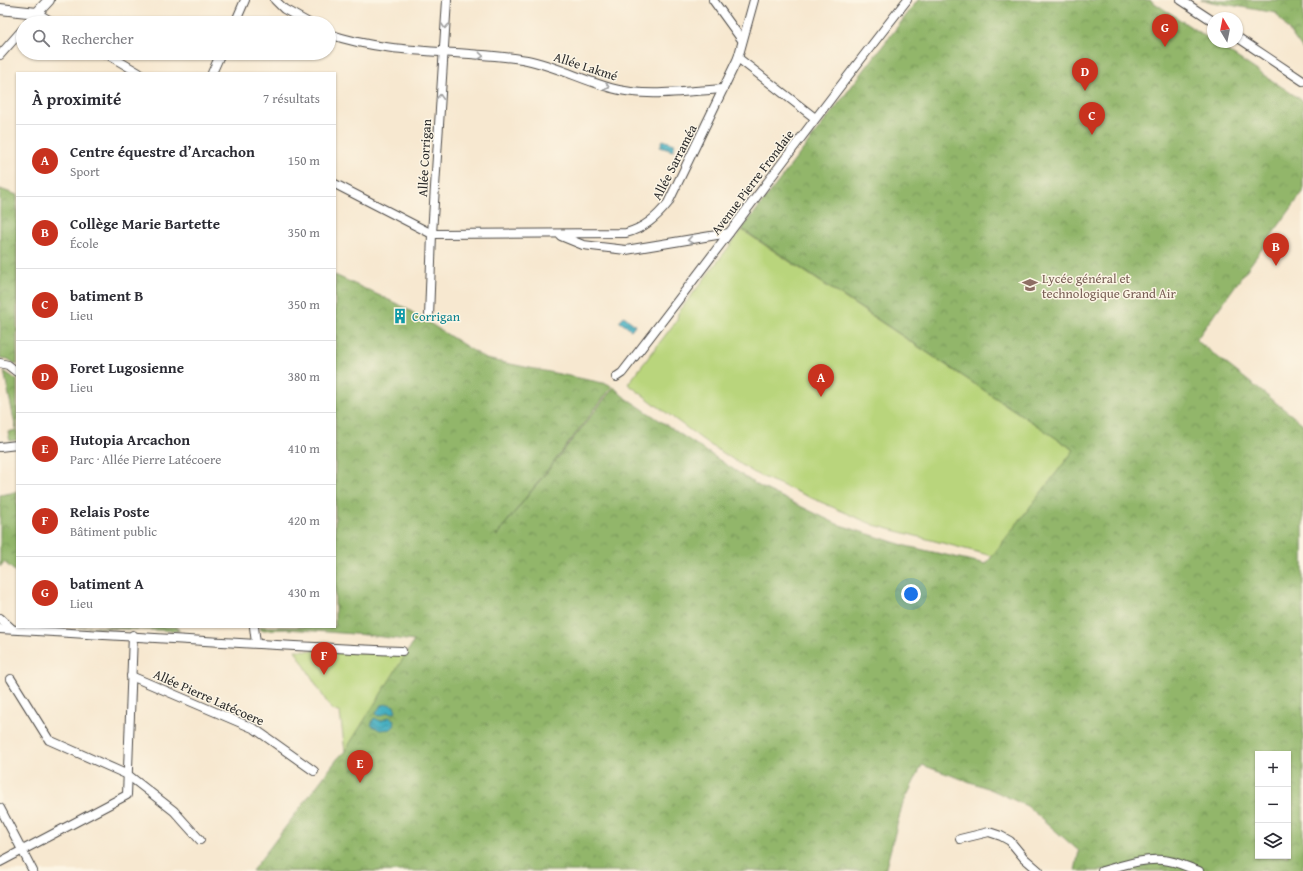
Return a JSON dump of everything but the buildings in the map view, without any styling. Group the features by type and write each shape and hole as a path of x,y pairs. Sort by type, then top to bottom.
{"street":[{"path":"34,16 49,0"},
{"path":"238,16 245,0"},
{"path":"275,0 284,9 296,16"},
{"name":"Allée Corrigan","path":"429,317 432,234 446,0"},
{"path":"713,0 742,40"},
{"name":"Allée Sarraméa","path":"432,234 626,233 636,230 658,216 668,203 738,58 754,0"},
{"name":"Avenue Pierre Frondaie","path":"616,377 622,374 661,324 815,118 907,0"},
{"path":"1181,0 1207,17"},
{"path":"0,9 37,13 42,16"},
{"name":"Allée Lakmé","path":"336,36 359,44 528,60 562,70 611,88 643,93 722,89"},
{"path":"0,55 16,37"},
{"path":"1243,41 1303,81"},
{"path":"738,58 815,118"},
{"path":"117,60 137,72"},
{"path":"212,72 218,60"},
{"path":"336,185 432,234"},
{"path":"557,234 583,245 626,250 729,233"},
{"path":"0,363 8,365 16,371"},
{"path":"0,447 16,445"},
{"path":"0,618 12,629"},
{"path":"254,628 256,643"},
{"path":"0,629 56,629 256,643 272,646 402,651"},
{"path":"0,862 127,795 133,635"},
{"name":"Allée Pierre Latécoere","path":"131,676 255,729 314,771"},
{"path":"11,679 49,740 128,775 174,811 200,840"},
{"path":"0,808 33,871"},
{"path":"960,839 989,832 1001,836 1010,841 1024,858 1039,871"},
{"path":"1102,871 1149,860 1162,860 1181,864 1199,871"}],"green space":[{"path":"918,0 1150,0 1207,38 1207,48 1223,48 1303,101 1303,192 1196,340 1303,424 1303,871 1075,871 1079,851 1027,806 990,789 922,765 902,806 885,871 252,871 338,758 345,751 414,641 367,635 287,629 261,630 260,628 336,628 336,275 404,307 486,359 608,384 612,387 496,536 614,387 623,396 757,485 837,524 906,546 986,564 1074,450 742,229"},
{"path":"1201,0 1303,0 1303,50 1276,13"},
{"path":"0,189 16,195 16,364 8,359 0,358"},
{"path":"742,230 1074,450 992,556 874,525 756,474 707,443 628,384 677,320 678,313"},
{"path":"4,371 16,379 16,430"},
{"path":"16,430 16,440 10,441 8,432"},
{"path":"16,492 16,572 4,562 0,567 0,495"},
{"path":"102,628 178,628 179,631"},
{"path":"295,650 407,654 394,871 255,871 345,751 340,713 331,709"}],"water":[{"path":"663,140 675,144 673,151 660,147"},
{"path":"624,316 635,325 631,330 619,321"},
{"path":"389,704 394,706 396,711 394,713 388,712 380,716 377,715 376,712 382,705"},
{"path":"389,717 394,720 395,725 391,729 380,730 371,725 374,718 381,721"}],"place":[{"name":"batiment A","path":"1165,47"},
{"name":"Foret Lugosienne","path":"1085,91"},
{"name":"batiment B","path":"1092,135"},
{"name":"Collège Marie Bartette","path":"1276,266"},
{"name":"Lycée général et technologique Grand Air","path":"1030,285"},
{"name":"Corrigan","path":"400,316"},
{"name":"Centre équestre d’Arcachon","path":"821,397"},
{"name":"Relais Poste","path":"324,675"},
{"name":"Hutopia Arcachon","path":"360,783"}]}
